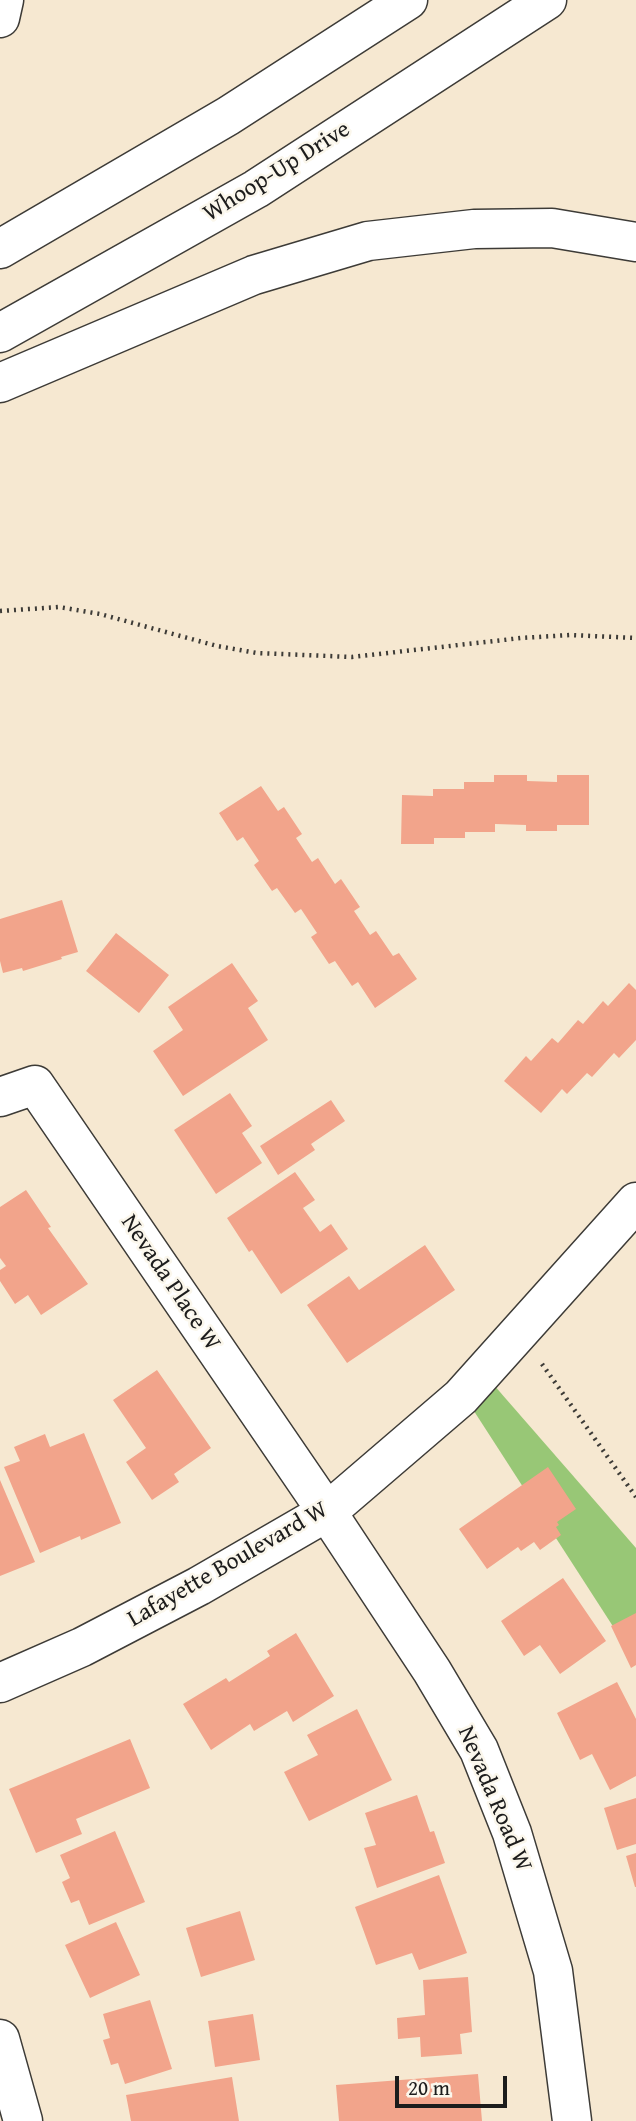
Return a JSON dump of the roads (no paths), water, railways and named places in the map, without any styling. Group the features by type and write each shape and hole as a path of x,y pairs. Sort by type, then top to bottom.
{"main road":[{"path":"0,18 5,0"},
{"path":"0,248 228,116 408,0"},
{"name":"Whoop-Up Drive","path":"0,333 256,189 547,0"},
{"path":"0,383 254,275 368,241 474,229 552,228 636,242"},
{"name":"Nevada Place W","path":"0,1097 35,1085 327,1512"},
{"name":"Lafayette Boulevard W","path":"0,1683 82,1647 199,1586 327,1512 461,1397 636,1202"},
{"name":"Nevada Road W","path":"327,1512 432,1671 479,1749 508,1821 553,1971 572,2121"},
{"path":"0,2039 23,2121"}]}
